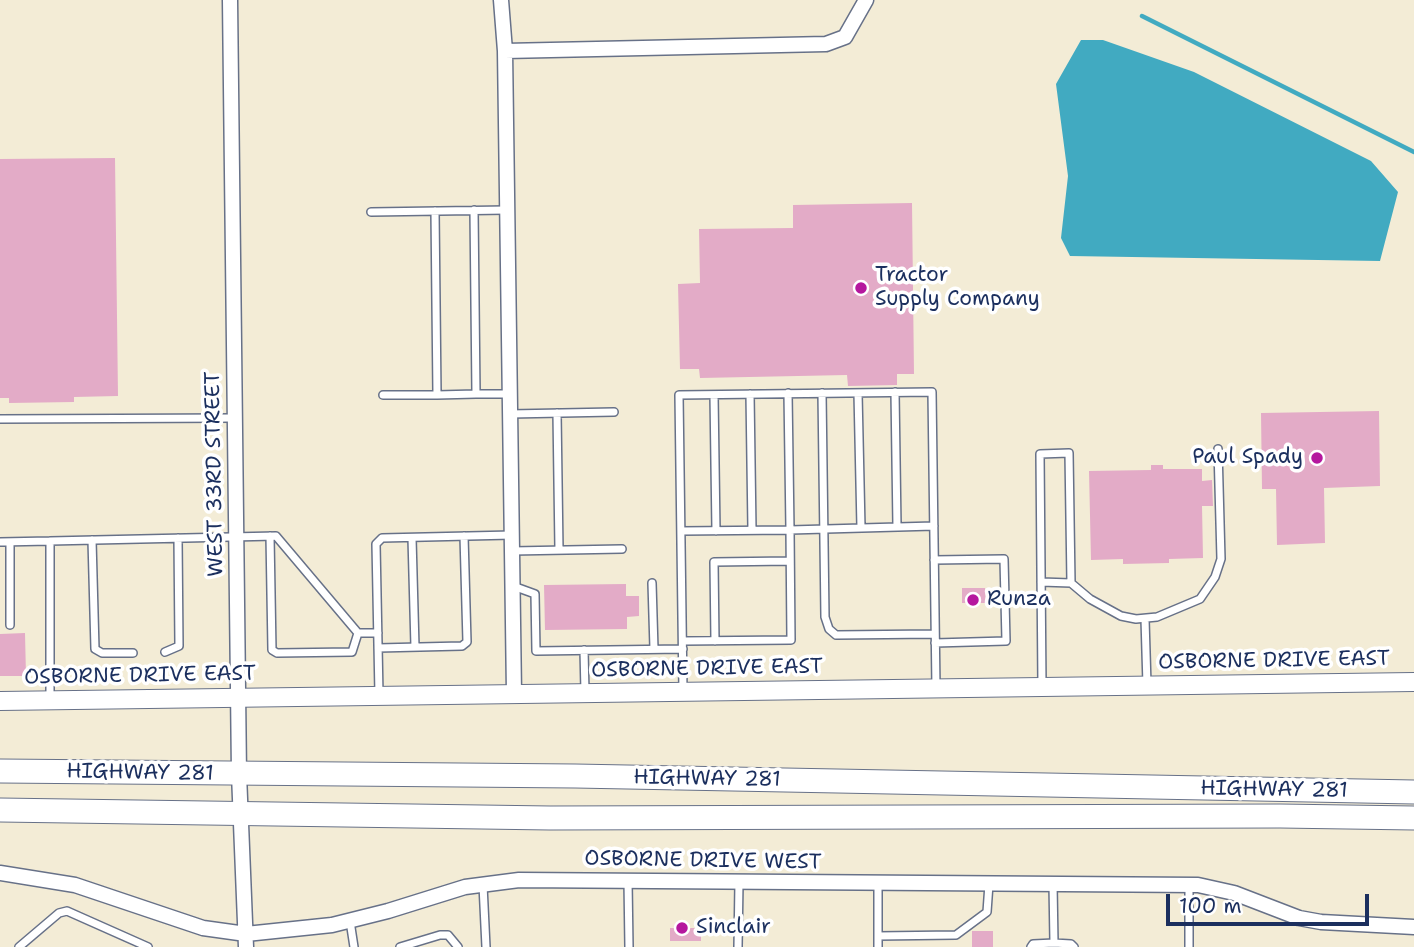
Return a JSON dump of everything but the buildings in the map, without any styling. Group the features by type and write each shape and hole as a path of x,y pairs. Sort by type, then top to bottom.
{"highway":[{"name":"HIGHWAY 281","path":"0,771 575,776 1414,792"},
{"name":"HIGHWAY 281","path":"0,810 550,818 1414,818"}],"street":[{"name":"WEST 33RD STREET","path":"230,0 239,774 246,941"},
{"path":"501,0 505,51 514,694"},
{"path":"505,51 817,46 845,37 866,0"},
{"name":"OSBORNE DRIVE EAST","path":"0,701 1414,682"},
{"name":"OSBORNE DRIVE WEST","path":"0,873 75,885 246,941 350,920 483,885 519,880 1189,885 1234,892 1299,918 1321,922 1414,927"}],"lane":[{"path":"474,210 476,394"},
{"path":"371,212 507,210"},
{"path":"435,211 437,395"},
{"path":"895,392 897,527"},
{"path":"683,692 679,395 714,394 932,392 936,688"},
{"path":"513,586 535,594 536,651 654,649 715,641 791,640 788,393"},
{"path":"822,393 825,617 829,629 836,635 935,634"},
{"path":"859,393 861,528"},
{"path":"383,395 510,394"},
{"path":"714,394 716,531"},
{"path":"750,394 752,530"},
{"path":"510,414 614,412"},
{"path":"557,413 559,550"},
{"path":"0,419 235,418"},
{"path":"1041,582 1071,583 1090,599 1121,616 1157,617 1200,599 1215,577 1222,542 1218,449"},
{"path":"1042,687 1040,454 1069,453 1071,583"},
{"path":"681,531 934,526"},
{"path":"379,696 376,544 382,538 512,535"},
{"path":"270,536 272,650 277,653 352,652 358,633"},
{"path":"0,542 276,536 358,633 378,633"},
{"path":"378,648 462,646 467,642 464,536"},
{"path":"412,537 415,647"},
{"path":"165,652 179,646 178,538"},
{"path":"92,540 95,649 102,653 133,653"},
{"path":"50,541 50,700"},
{"path":"10,542 10,625"},
{"path":"512,551 622,549"},
{"path":"934,560 1004,559 1006,641 935,643"},
{"path":"715,641 714,562 790,561"},
{"path":"652,583 654,649"},
{"path":"1144,618 1147,685"},
{"path":"584,650 585,693"},
{"path":"628,881 629,947"},
{"path":"738,947 739,883"},
{"path":"878,883 878,947"},
{"path":"878,936 956,935 987,912 989,884"},
{"path":"1052,884 1054,943"},
{"path":"483,885 486,947"},
{"path":"1189,885 1189,947"},
{"path":"19,947 59,913 67,911 148,947"},
{"path":"350,920 354,947"},
{"path":"400,947 415,946 447,935 457,947"},
{"path":"1031,947 1033,944 1054,943 1071,944 1074,947"}],"water":[{"path":"1081,40 1103,40 1194,72 1371,161 1398,192 1380,261 1070,256 1061,238 1068,176 1056,84"}],"waterway":[{"path":"1142,16 1414,152"}],"place":[{"name":"Tractor Supply Company","path":"861,288"},
{"name":"Paul Spady","path":"1317,458"},
{"name":"Runza","path":"973,600"},
{"name":"Sinclair","path":"682,928"}]}
